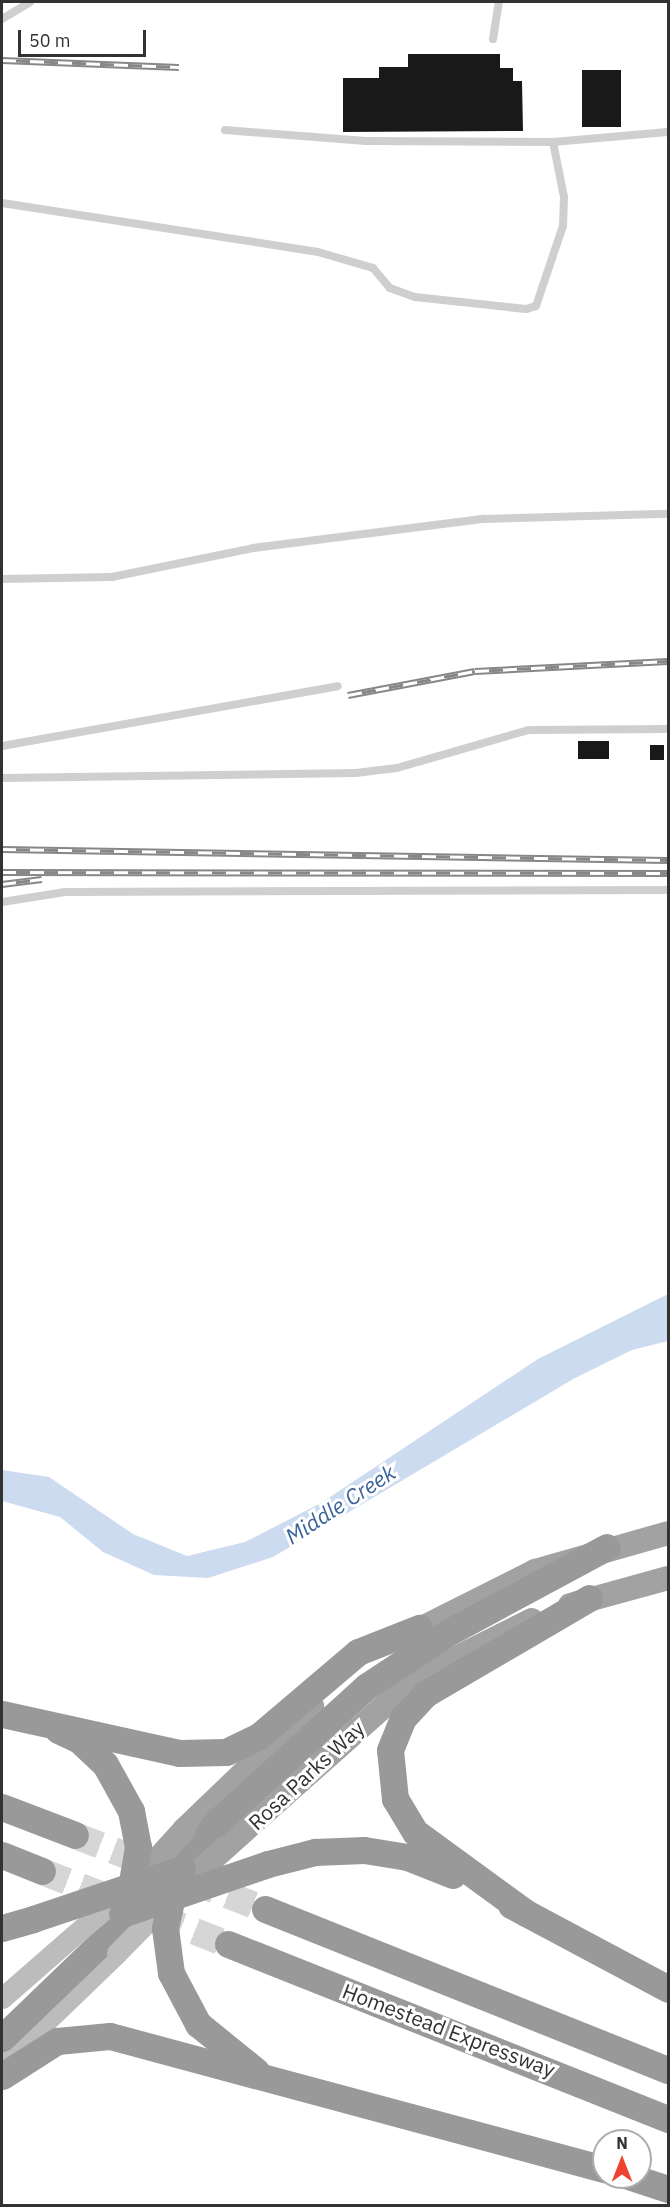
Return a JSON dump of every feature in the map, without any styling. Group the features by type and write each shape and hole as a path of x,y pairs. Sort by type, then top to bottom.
{"highway":[{"name":"Rosa Parks Way","path":"171,1898 204,1838 329,1692 419,1628 501,1585 607,1547 669,1533"},
{"path":"260,2073 198,2024 171,1973 165,1940 171,1898 182,1869 204,1838 381,1675 607,1547"},
{"name":"Rosa Parks Way","path":"134,1884 204,1838 342,1740 407,1688 495,1637 589,1598 669,1578"},
{"path":"526,1913 415,1832 395,1799 390,1750 403,1718 424,1694 589,1598"},
{"path":"13,1717 82,1728 179,1753 226,1752 259,1736 358,1652 419,1628"},
{"path":"2,2038 107,1949 134,1884 138,1847 131,1811 115,1779 92,1750 67,1734 13,1717"},
{"path":"2,1807 75,1835"},
{"path":"73,1936 123,1914 267,1864 331,1851 398,1855 437,1867 669,1989"},
{"path":"2,1856 42,1871"},
{"path":"2,1928 182,1869"},
{"path":"265,1909 669,2070"},
{"name":"Homestead Expressway","path":"228,1944 669,2120"},
{"path":"2,2076 49,2044 93,2034 226,2071 260,2073 592,2166"},
{"path":"652,2184 669,2189"}],"main road":[{"name":"Rosa Parks Way","path":"2,1998 134,1884"},
{"name":"Rosa Parks Way","path":"2,2064 107,1949 171,1898"}],"lane":[{"path":"2,19 30,2"},
{"path":"493,39 499,2"},
{"path":"225,130 366,141 554,142 669,132"},
{"path":"2,203 318,252 373,268 390,288 415,297 526,309 536,306 563,226 564,197 554,142"},
{"path":"2,579 112,577 253,548 484,519 669,514"},
{"path":"2,746 338,686"},
{"path":"2,778 356,773 397,768 529,730 669,729"},
{"path":"2,902 65,892 669,890"}],"water":[{"name":"Middle Creek","path":"668,1294 668,1341 632,1350 575,1378 273,1557 208,1578 154,1575 103,1552 60,1517 2,1501 2,1470 49,1477 133,1534 187,1556 245,1542 321,1503 538,1359"}],"building":[{"path":"408,54 500,54 500,68 513,68 513,81 522,81 523,131 343,132 343,78 379,78 379,67 408,67"},
{"path":"582,70 621,70 621,127 582,127"},
{"path":"578,741 609,741 609,759 578,759"},
{"path":"650,745 664,745 664,760 650,760"}],"tunnel":[{"path":"75,1835 265,1909"},
{"path":"42,1871 228,1944"}],"railway":[{"path":"2,60 179,67"},
{"path":"348,695 475,671 668,661"},
{"path":"2,849 668,860"},
{"path":"2,872 668,873"},
{"path":"2,884 42,879"}]}
